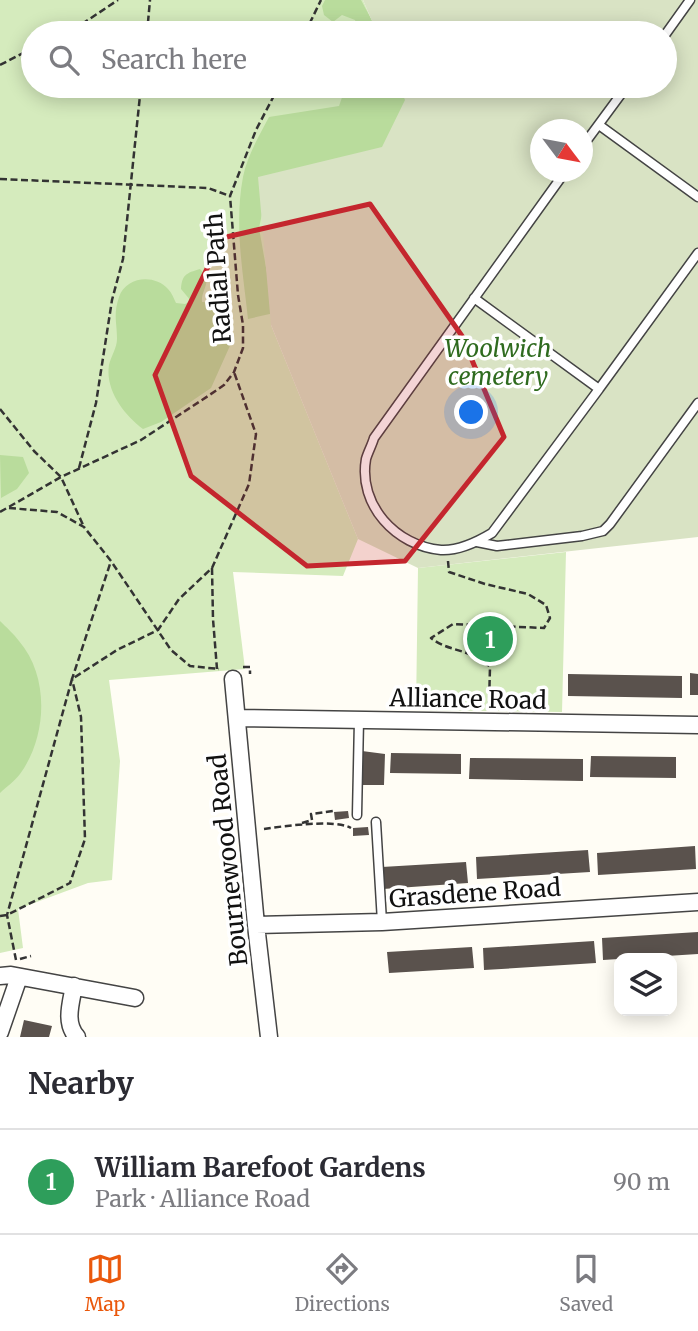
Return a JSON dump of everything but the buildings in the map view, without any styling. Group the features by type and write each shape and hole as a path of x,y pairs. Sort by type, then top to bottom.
{"street":[{"name":"Bournewood Road","path":"233,671 269,1037"},
{"name":"Alliance Road","path":"237,718 489,720 698,726"},
{"name":"Grasdene Road","path":"256,925 382,922 698,902"},
{"path":"0,976 11,975 135,998"},
{"path":"0,1032 19,977"},
{"path":"74,986 69,1020 72,1032 77,1037"}],"lane":[{"path":"675,21 690,0"},
{"path":"593,133 618,98"},
{"path":"599,125 698,197"},
{"path":"558,182 374,438 366,458 370,497 378,514 388,527 413,544 442,550 460,548 492,533 698,253"},
{"path":"474,298 599,389"},
{"path":"477,542 497,546 603,531 698,403"},
{"path":"356,816 359,720"},
{"path":"376,822 382,922"}],"path":[{"path":"86,21 118,0"},
{"path":"147,21 150,0"},
{"path":"311,21 321,0"},
{"path":"0,65 21,54"},
{"path":"79,468 96,403 112,300 123,259 140,98"},
{"name":"Radial Path","path":"0,512 61,477 141,440 224,385 234,372 243,348 243,325 237,295 230,195 256,130 273,98"},
{"path":"0,178 208,188 230,195"},
{"path":"72,679 117,650 158,629 179,598 212,568 249,484 256,434 234,372"},
{"path":"0,409 34,451 61,477 84,527 111,561 171,650 190,666 233,671"},
{"path":"7,508 57,512 84,527"},
{"path":"448,560 449,572 528,594 546,605 550,618 544,628 453,624 431,638 437,643 463,650 484,660 490,667 489,720"},
{"path":"16,960 7,915 72,679 111,561"},
{"path":"212,568 217,669"},
{"path":"0,916 70,883 85,839 81,717 72,679"},
{"path":"299,824 312,820 311,814 332,811"},
{"path":"247,831 299,824 343,823 351,828"}],"highlighted area":[{"path":"370,204 462,336 504,437 405,561 307,566 191,476 155,375 222,238"}],"green space":[{"path":"0,0 363,0 372,21 21,21 21,98 393,98 271,325 358,539 343,576 233,572 245,669 109,680 120,761 112,880 88,883 18,909 23,948 0,953"},
{"path":"325,0 361,0 372,21 355,21 342,15 332,21 324,15 322,6"},
{"name":"Woolwich cemetery","path":"363,0 698,0 698,537 418,568 358,539 271,325 258,177 382,147 404,98 677,98 677,21 372,21"},
{"path":"342,98 408,98 383,153 269,181 259,228 274,313 248,319 239,213 243,177 250,154 269,117 339,106"},
{"path":"200,269 207,277 202,302 221,303 226,310 233,339 211,388 161,422 143,429 117,401 110,384 109,365 117,342 116,314 119,297 134,281 149,279 162,284 171,292 176,303 185,304 191,301 181,289 182,281 188,273"},
{"path":"0,455 23,457 29,473 17,489 1,498"},
{"path":"566,552 562,712 416,710 418,568"},
{"path":"0,621 17,638 29,656 40,689 41,707 36,743 29,759 18,777 0,793"}],"place":[{"name":"William Barefoot Gardens","path":"490,639"}]}
